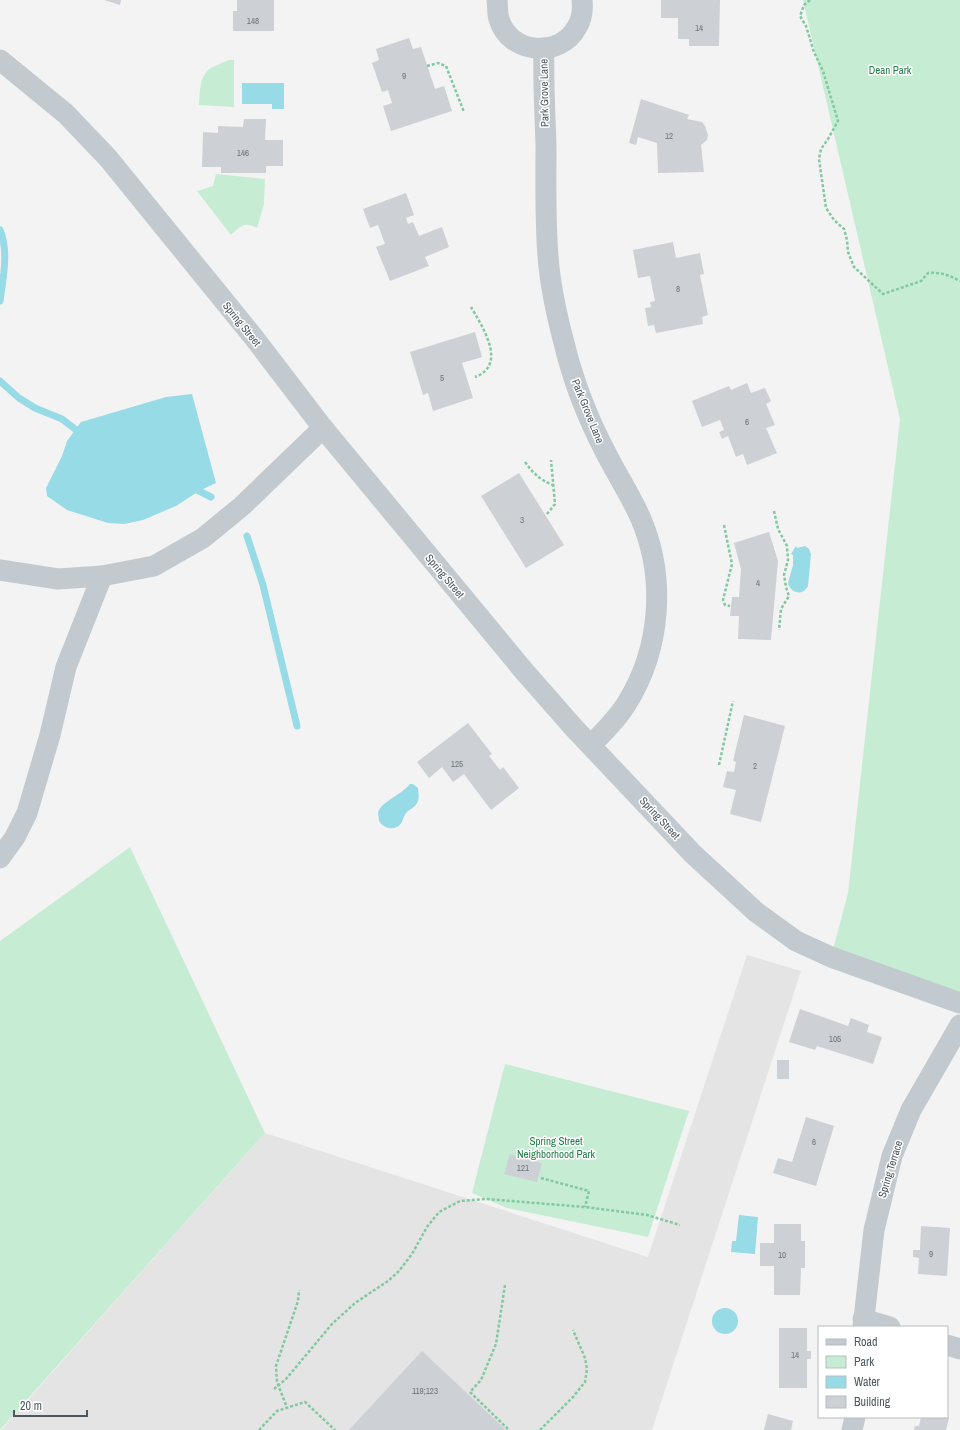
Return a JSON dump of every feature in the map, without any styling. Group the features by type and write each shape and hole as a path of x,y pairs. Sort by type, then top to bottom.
{"street":[{"name":"Park Grove Lane","path":"497,0 498,18 506,33 519,44 535,49 544,49 560,44 573,34 581,19 583,11 582,0"},
{"name":"Park Grove Lane","path":"544,49 546,214 548,257 554,300 563,342 576,383 605,451 640,518 647,536 656,574 657,613 650,651 644,670 623,710 591,745"},
{"name":"Spring Street","path":"0,60 66,114 108,158 255,339 323,428 524,672 693,854 756,912 796,941 831,957 960,1003"},
{"path":"0,570 58,579 102,576 154,566 203,538 242,506 323,428"},
{"path":"0,858 15,837 27,813 50,735 66,667 102,576"},
{"name":"Spring Terrace","path":"863,1323 874,1230 892,1156 911,1110 960,1026"},
{"path":"863,1323 883,1326"},
{"path":"948,1345 960,1349"},
{"path":"852,1430 855,1418"}],"path":[{"path":"810,0 804,5 800,16 806,26 814,52 823,71 838,121 821,149 819,159 823,190 826,208 834,220 844,229 848,252 854,267 883,294 921,280 928,273 937,273 960,280"},
{"path":"427,66 438,63 446,66 464,112"},
{"path":"470,307 486,333 492,356 488,368 482,374 475,377"},
{"path":"548,514 555,504 551,460"},
{"path":"526,462 534,474 543,481 553,485"},
{"path":"774,511 778,529 787,546 788,560 784,575 789,596 781,609 779,630"},
{"path":"724,525 732,564 723,600 724,605 730,606"},
{"path":"719,765 733,701"},
{"path":"541,1178 589,1191 585,1207"},
{"path":"274,1390 290,1374 332,1324 355,1303 388,1282 399,1271 412,1254 426,1226 439,1212 460,1201 486,1200 585,1207 647,1214 680,1225"},
{"path":"505,1285 496,1344 481,1380 470,1392 510,1430"},
{"path":"286,1405 278,1385 276,1366 298,1301 299,1290"},
{"path":"540,1430 573,1397 585,1382 587,1369 573,1330"},
{"path":"259,1430 277,1411 305,1402 335,1430"}],"shaded area":[{"path":"747,955 801,971 652,1430 1,1430 265,1133 648,1257"}],"green space":[{"name":"Dean Park","path":"803,0 960,0 960,1003 831,957 848,893 900,419"},
{"path":"229,60 234,60 234,107 199,105 200,90 204,75 211,68"},
{"path":"216,174 265,179 264,204 257,228 245,225 237,229 231,235 197,191 213,186"},
{"path":"130,847 265,1133 0,1430 0,941"},
{"name":"Spring Street Neighborhood Park","path":"505,1064 689,1111 648,1237 507,1208 472,1193"}],"water":[{"path":"242,83 284,83 284,109 272,109 272,104 242,104"},
{"path":"192,394 216,483 199,491 176,506 143,520 124,524 108,523 67,510 47,496 46,488 62,456 67,441 81,422 166,397"},
{"path":"796,546 797,548 805,546 809,549 811,554 808,586 800,592 792,590 788,583 793,565 793,555 791,554"},
{"path":"410,784 413,784 418,788 419,796 416,805 406,813 402,822 397,827 390,828 381,824 379,821 378,812 380,808"},
{"path":"739,1215 758,1217 755,1254 731,1252 732,1241 736,1241"},
{"path":"725,1308 734,1312 738,1321 734,1330 725,1334 716,1330 712,1321 716,1312"}],"building":[{"path":"104,0 121,0 120,5"},
{"path":"237,0 274,0 274,31 233,31 233,11 237,11"},
{"path":"661,0 720,0 719,46 689,46 689,39 678,39 678,18 661,18"},
{"path":"409,38 413,49 421,47 435,89 444,86 452,111 391,131 383,106 392,103 388,90 382,92 372,63 379,60 376,49"},
{"path":"641,99 689,115 687,119 702,122 708,135 707,140 701,145 704,172 658,173 657,143 638,137 636,145 629,143"},
{"path":"244,119 266,119 265,140 283,140 283,166 266,166 266,173 221,173 221,167 202,167 203,132 218,133 218,126 243,127"},
{"path":"406,193 414,215 406,218 408,224 413,222 419,236 442,227 449,247 425,257 429,266 390,281 376,247 385,244 378,225 370,228 363,209"},
{"path":"673,242 676,258 700,253 704,274 700,275 708,315 702,317 703,324 656,333 654,325 648,326 645,308 651,307 650,302 655,301 650,276 638,278 633,250"},
{"path":"475,332 482,357 462,363 473,398 433,411 428,393 423,395 410,352"},
{"path":"747,383 751,393 765,388 771,401 766,404 775,425 766,428 777,453 747,465 743,454 736,457 728,436 722,439 719,432 724,430 720,420 702,427 692,401 729,386 731,390"},
{"path":"519,473 564,545 526,568 481,496"},
{"path":"769,532 778,561 771,640 738,639 739,616 730,616 732,597 739,597 741,569 734,543"},
{"path":"744,715 785,726 761,822 730,814 736,790 723,787 727,771 734,772 736,762 733,761"},
{"path":"468,723 492,754 489,756 500,770 503,767 519,788 491,810 464,774 453,782 442,767 429,778 417,762"},
{"path":"800,1009 848,1026 851,1018 869,1025 867,1032 882,1037 873,1064 817,1046 815,1050 789,1042"},
{"path":"777,1060 789,1060 789,1079 777,1079"},
{"path":"806,1117 834,1126 816,1186 773,1173 778,1158 792,1162"},
{"path":"510,1154 542,1163 537,1182 504,1174"},
{"path":"774,1224 801,1224 801,1241 805,1241 805,1268 801,1268 800,1295 774,1295 774,1266 760,1266 760,1243 774,1243"},
{"path":"921,1226 950,1228 947,1276 918,1274 919,1258 913,1257 913,1250 920,1250"},
{"path":"779,1328 807,1328 807,1351 811,1351 811,1359 807,1359 807,1388 779,1388"},
{"path":"422,1351 506,1430 349,1430"},
{"path":"768,1414 793,1421 791,1430 764,1430"},
{"path":"921,1418 949,1418 946,1430 914,1430 915,1426 919,1426"}],"waterway":[{"path":"0,230 3,238 5,256 0,301"},
{"path":"0,381 19,398 35,408 62,419 83,434"},
{"path":"191,487 211,497"},
{"path":"247,536 263,585 297,726"}]}
